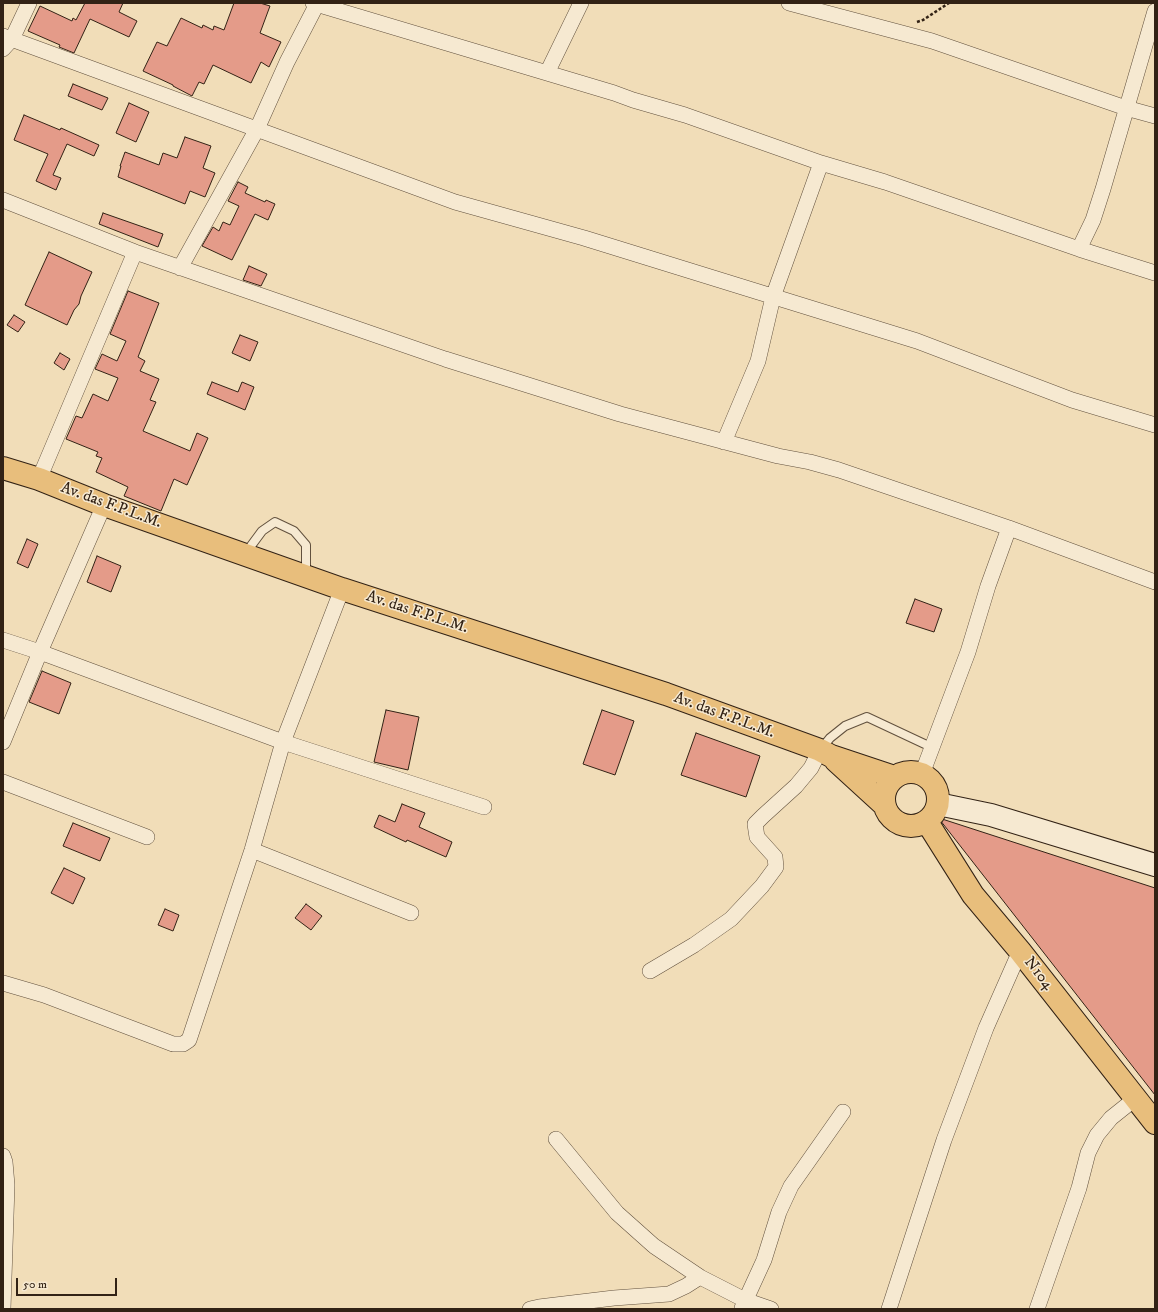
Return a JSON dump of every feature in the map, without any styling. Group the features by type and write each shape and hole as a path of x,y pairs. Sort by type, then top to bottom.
{"main road":[{"name":"Av. das F.P.L.M.","path":"3,468 342,589 666,694 894,777"},
{"name":"Av. das F.P.L.M.","path":"826,753 883,804"},
{"path":"922,774 908,772 901,774 894,777 885,789 883,796 885,810 889,816 900,825 921,825 932,813 991,815 1155,865"},
{"name":"N104","path":"922,774 933,783 936,789 938,796 932,813 973,895 1020,951 1155,1123"}],"street":[{"path":"29,3 6,41 257,129 455,202 584,238 917,341 1072,400 1155,425"},
{"path":"547,72 581,3"},
{"path":"789,3 932,41 1126,108 1155,116"},
{"path":"180,268 257,129 315,4 547,72 685,115 821,163 885,182 1079,249 1155,273"},
{"path":"1079,249 1093,220 1155,11"},
{"path":"724,442 758,361 773,297 821,163"},
{"path":"3,200 135,252 445,360 620,414 778,456 810,462 838,470 1009,528 1155,582"},
{"path":"39,480 135,252"},
{"path":"3,742 40,652 104,505"},
{"path":"922,774 968,652 988,586 1009,528"},
{"path":"3,983 44,995 172,1044 183,1044 189,1040 252,850 283,742 342,589"},
{"path":"3,640 40,652 283,742 484,807"},
{"path":"650,971 694,945 731,919 762,886 776,867 774,857 757,837 755,824 796,786 826,753"},
{"path":"3,782 147,837"},
{"path":"252,850 411,913"},
{"path":"889,1309 944,1140 986,1028 1020,951"},
{"path":"1037,1309 1078,1188 1088,1153 1097,1135 1111,1118 1136,1098"},
{"path":"743,1304 764,1260 779,1212 791,1186 843,1112"},
{"path":"556,1139 617,1213 654,1246 743,1304 771,1309"},
{"path":"3,1156 7,1185 3,1309"},
{"path":"530,1309 614,1298 669,1294 700,1277"}],"lane":[{"path":"245,554 262,531 275,522 294,531 306,545 306,576"},
{"path":"826,753 830,738 845,726 868,717 932,748"}],"path":[{"path":"916,22 924,20 949,3"}],"building":[{"path":"85,3 123,3 119,12 137,21 129,37 90,19 74,53 28,31 40,6 72,21 73,18 76,20"},
{"path":"234,3 260,3 270,6 260,33 281,42 269,67 261,62 251,83 213,65 204,84 199,82 192,96 143,71 157,42 167,46 181,18 202,28 203,25 213,30 214,26 224,30"},
{"path":"73,84 108,98 102,110 68,96"},
{"path":"129,103 149,112 136,142 116,133"},
{"path":"24,115 60,130 61,128 99,145 94,156 67,144 53,175 61,178 56,190 36,181 48,154 14,140"},
{"path":"185,137 211,146 203,168 215,173 205,197 190,191 185,204 118,177 125,152 159,165 163,153 177,158"},
{"path":"238,182 248,187 245,193 265,202 266,200 275,204 268,220 255,214 232,260 202,246 213,227 219,231 223,222 230,225 239,206 228,201"},
{"path":"103,213 163,234 158,247 99,224"},
{"path":"49,252 92,272 79,304 74,310 67,325 25,305"},
{"path":"249,266 267,274 261,286 243,280"},
{"path":"128,291 159,303 138,357 145,361 140,371 159,379 150,400 156,402 143,431 190,451 197,433 208,438 187,485 174,479 161,511 124,496 128,487 96,472 102,458 96,456 98,452 66,439 76,416 82,418 93,394 108,401 118,378 95,369 102,354 117,361 126,341 110,334"},
{"path":"14,315 25,322 18,332 7,325"},
{"path":"240,335 258,342 250,361 232,353"},
{"path":"60,353 70,359 64,370 54,363"},
{"path":"212,382 238,392 242,382 254,387 245,410 207,394"},
{"path":"27,539 38,544 28,568 17,563"},
{"path":"97,556 121,566 111,592 87,582"},
{"path":"915,599 942,609 934,632 906,623"},
{"path":"42,671 71,683 59,714 29,702"},
{"path":"386,710 419,717 408,770 374,762"},
{"path":"602,710 634,721 615,775 583,764"},
{"path":"696,733 760,756 746,797 681,775"},
{"path":"402,804 425,813 419,827 452,842 446,857 407,840 406,842 374,827 379,815 395,822"},
{"path":"939,818 1155,888 1155,1095 940,820"},
{"path":"73,823 110,838 100,861 63,846"},
{"path":"64,868 85,878 73,904 51,893"},
{"path":"306,904 322,916 311,930 295,918"},
{"path":"165,909 179,915 173,931 158,925"}]}
